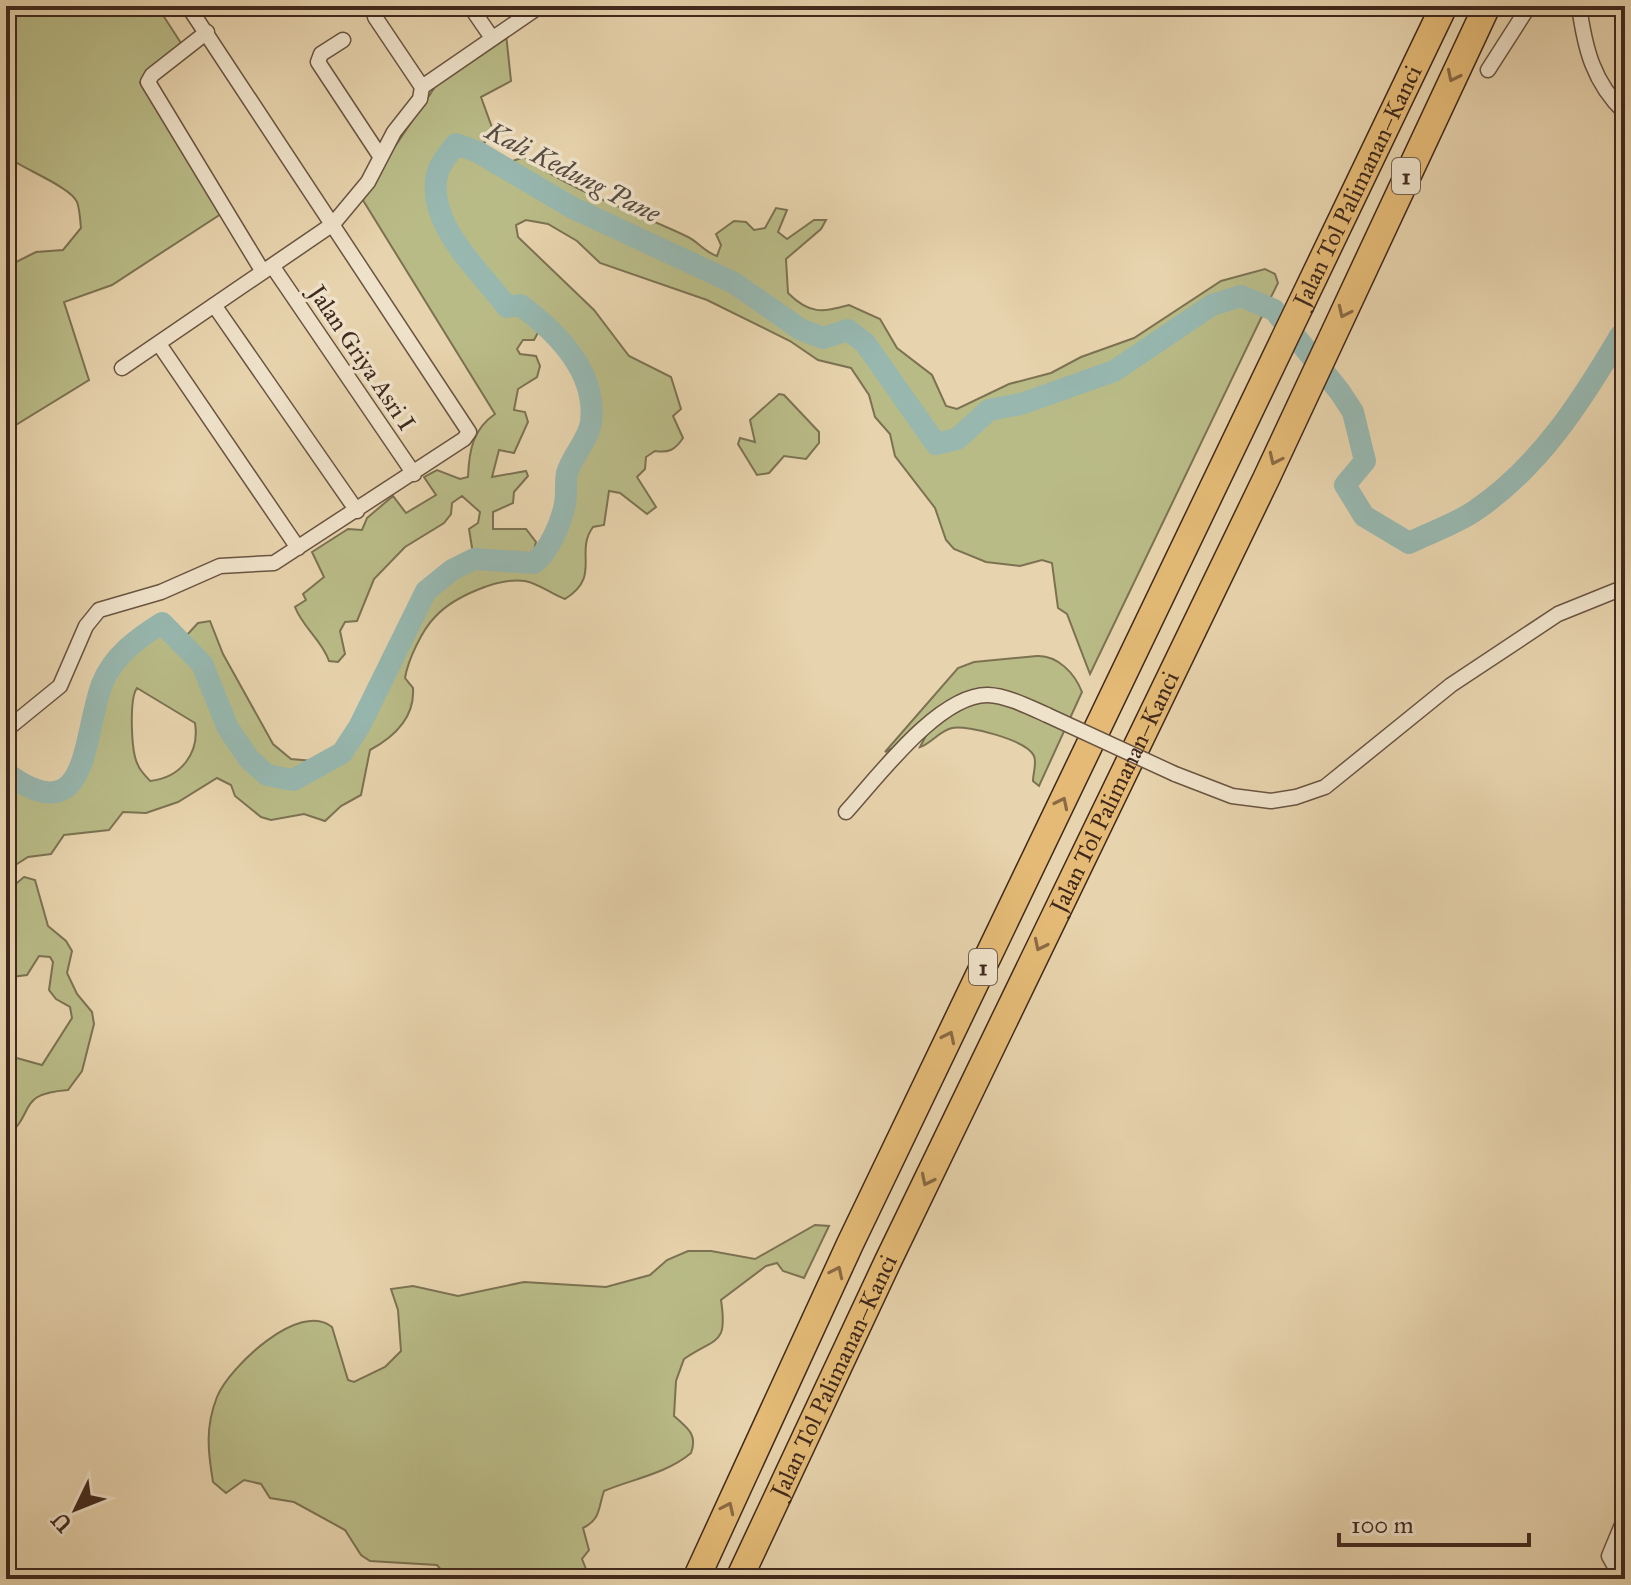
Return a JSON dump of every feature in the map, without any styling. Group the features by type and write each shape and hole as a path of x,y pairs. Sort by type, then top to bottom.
{"highway":[{"name":"Jalan Tol Palimanan–Kanci","path":"696,1579 850,1244 1444,6"},
{"name":"Jalan Tol Palimanan–Kanci","path":"739,1579 1487,6"}],"street":[{"path":"6,730 60,686 86,626 99,610 161,592 220,566 274,563 414,474 464,439 469,432 188,6"},
{"path":"470,6 492,38"},
{"path":"422,87 540,6"},
{"path":"1488,70 1529,6"},
{"path":"1579,6 1585,48 1595,75 1625,113"},
{"path":"122,368 333,224 368,182 380,156 420,99 422,87 375,17"},
{"name":"Jalan Griya Asri I","path":"207,32 152,75 148,82 268,270 414,474"},
{"path":"343,40 321,54 318,62 380,156"},
{"path":"214,305 357,511"},
{"path":"159,344 298,548"},
{"path":"846,812 917,735 964,700 988,695 1047,715 1175,774 1232,796 1271,801 1296,797 1325,787 1451,685 1558,614 1625,587"},
{"path":"1622,1579 1609,1556 1624,1520"}],"green space":[{"path":"157,6 181,43 140,83 224,212 112,285 64,302 89,380 6,431 6,267 36,252 63,250 81,228 78,205 73,196 6,156 6,79 16,75 6,34 6,7"},
{"path":"506,34 511,81 481,97 494,133 480,147 454,139 435,165 430,183 432,203 440,223 466,262 505,311 519,310 541,327 534,340 523,340 517,349 520,354 536,356 540,366 537,377 518,389 514,410 525,412 528,422 514,453 499,450 492,477 526,471 528,476 514,492 513,503 493,512 493,529 526,529 536,542 532,559 473,554 469,529 478,523 480,512 462,496 452,503 451,514 444,523 405,547 374,579 357,621 345,622 340,631 345,654 338,662 329,661 295,607 306,600 303,594 324,577 312,552 348,529 362,530 367,518 393,496 406,513 436,495 424,477 437,470 460,479 468,477 477,433 495,414 361,197 443,75"},
{"path":"458,150 476,156 569,211 732,287 798,333 823,343 848,335 861,346 935,449 959,444 991,415 1022,409 1116,376 1214,309 1240,301 1264,312 1090,674 1067,614 1058,608 1052,563 1042,560 1020,566 986,562 954,549 946,540 935,508 895,456 890,434 875,417 869,395 851,368 818,360 790,341 707,300 600,263 577,241 548,224 526,220 516,225 518,237 594,310 629,356 671,377 681,409 673,416 683,438 671,450 655,451 646,457 645,469 637,477 656,507 647,514 620,493 609,491 604,525 593,527 588,537 582,582 565,599 530,582 502,582 453,602 435,617 412,654 405,678 413,688 407,717 395,732 370,750 361,795 341,806 325,821 304,814 271,820 261,817 235,796 231,785 217,778 178,802 146,813 123,812 109,830 64,835 51,854 28,857 6,871 6,779 34,795 55,798 70,791 81,776 89,755 100,708 116,668 129,653 161,629 198,666 224,730 246,762 265,779 294,785 345,757 363,730 430,594 475,563 535,568 552,548 567,514 572,474 596,426 597,409 593,390 572,348 558,329 543,314 526,305 510,302 474,258 451,223 440,188 443,171","holes":["137,688 195,723 194,745 186,762 170,775 150,781 139,767 134,749 132,714"]},
{"path":"524,157 584,191 690,238 717,256 721,245 716,234 734,221 746,222 754,230 765,228 776,208 787,210 778,232 787,239 814,220 826,220 821,229 786,259 788,293 803,305 817,310 849,305 880,319 897,348 932,375 946,406 957,409 1009,384 1051,373 1081,357 1134,338 1221,281 1265,269 1275,274 1278,283 1268,303 1241,291 1210,301 1112,367 1019,400 987,406 954,435 938,439 868,339 849,325 824,333 802,325 737,279 573,203 507,163"},
{"path":"779,394 784,395 819,432 819,443 806,459 784,456 769,473 757,475 738,444 740,438 755,442 750,420"},
{"path":"210,621 223,654 273,744 291,759 313,761 292,775 269,770 253,756 232,726 206,662 181,634 187,635 198,623"},
{"path":"1037,656 1059,662 1082,692 1039,786 1033,781 1035,759 1029,750 1009,739 983,731 952,728 920,747 928,732 885,752 958,668 974,662"},
{"path":"24,877 35,880 48,926 66,941 72,951 67,973 77,994 92,1012 94,1024 82,1071 68,1090 41,1095 34,1100 6,1138 6,1055 42,1065 72,1018 70,1007 56,999 49,990 53,962 50,957 39,956 27,975 11,977 6,995 6,892"},
{"path":"815,1225 829,1226 804,1278 783,1271 777,1263 766,1266 721,1300 721,1333 712,1343 684,1359 676,1381 674,1416 692,1436 691,1453 660,1471 604,1491 596,1517 583,1528 589,1550 582,1559 590,1579 449,1579 437,1565 370,1561 361,1555 345,1530 294,1502 270,1498 261,1484 244,1480 226,1493 213,1482 209,1440 217,1397 224,1384 250,1355 285,1329 302,1322 318,1321 332,1327 348,1380 354,1382 385,1367 401,1351 398,1310 391,1289 413,1286 458,1296 524,1282 606,1287 650,1275 667,1260 688,1251 711,1251 755,1259"}],"waterway":[{"name":"Kali Kedung Pane","path":"6,773 33,789 54,792 68,786 78,772 85,752 107,674 127,649 162,623 202,664 228,728 249,759 267,775 293,780 342,753 359,727 426,591 452,570 474,559 534,563 545,552 563,512 567,473 590,428 588,386 572,355 560,341 520,305 507,307 446,227 436,190 438,171 456,144 478,152 571,207 734,283 800,329 823,338 848,330 865,343 936,444 957,439 989,410 1021,404 1114,371 1212,305 1241,296 1274,310 1340,392 1353,412 1365,461 1345,485 1364,516 1409,543 1468,515 1520,474 1574,408 1620,336 1625,336"}]}
